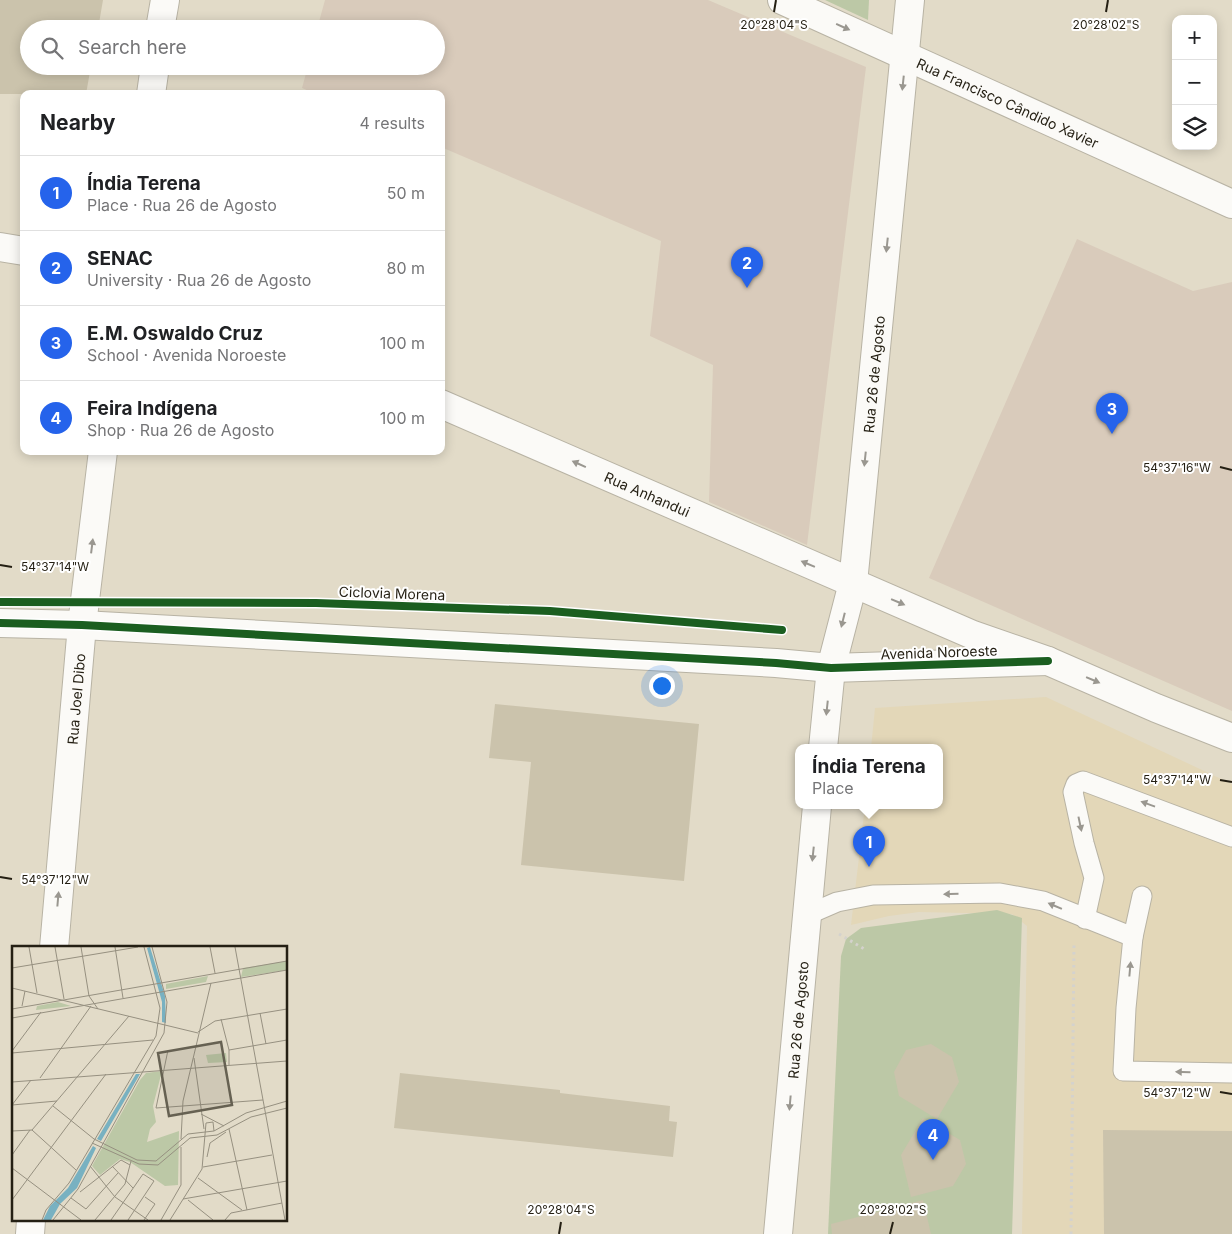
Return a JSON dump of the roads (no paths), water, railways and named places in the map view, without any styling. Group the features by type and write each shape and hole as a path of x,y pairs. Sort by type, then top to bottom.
{"street":[{"path":"162,20 165,0"},
{"name":"Rua Francisco Cândido Xavier","path":"782,0 1232,204"},
{"name":"Rua 26 de Agosto","path":"823,744 831,668 852,583 910,0"},
{"path":"152,90 154,75"},
{"path":"0,247 20,250"},
{"name":"Rua Anhandui","path":"445,406 852,583"},
{"name":"Rua Joel Dibo","path":"54,946 82,625 103,455"},
{"name":"Avenida Noroeste","path":"852,583 973,635 1048,661 1156,708 1232,738"},
{"name":"Avenida Noroeste","path":"0,623 82,625 776,663 831,668 1048,661"},
{"name":"Rua 26 de Agosto","path":"778,1234 817,809"}],"lane":[{"path":"1080,917 1094,878 1073,792 1076,784 1083,781 1194,821 1232,837"},
{"path":"807,915 837,902 873,895 1000,893 1043,901 1133,937"},
{"path":"1142,896 1133,937 1126,1008 1123,1071 1232,1073"}],"place":[{"name":"SENAC","path":"747,288"},
{"name":"E.M. Oswaldo Cruz","path":"1112,434"},
{"name":"Índia Terena","path":"869,867"},
{"name":"Feira Indígena","path":"933,1160"}]}
